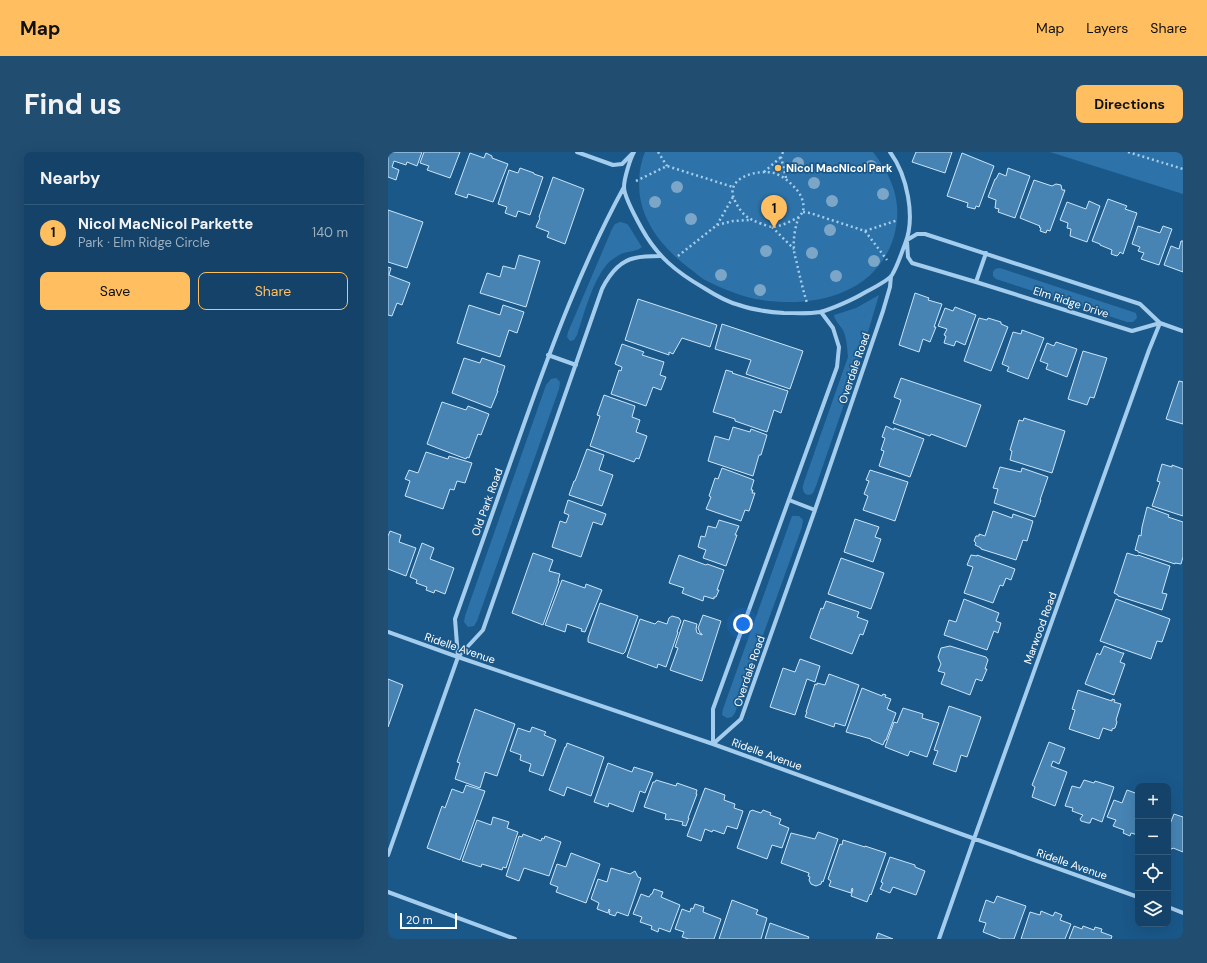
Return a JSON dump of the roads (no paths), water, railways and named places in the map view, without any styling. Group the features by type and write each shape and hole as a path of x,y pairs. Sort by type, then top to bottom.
{"street":[{"path":"577,152 613,165 622,164 633,153"},
{"path":"624,188 631,208 653,247 668,264 693,282 738,305 769,311 795,313 821,312 854,299 891,276 895,269 907,240 910,216 904,180 896,160 890,152"},
{"name":"Old Park Road","path":"458,657 455,619 548,356 593,249 624,188 633,153"},
{"name":"Elm Ridge Drive","path":"1160,323 1132,331 912,263 908,257 907,240 917,234 925,234 986,253 1140,304 1160,323 1183,331"},
{"path":"976,282 986,253"},
{"name":"Old Park Road","path":"388,855 458,657 483,630 602,289 609,276 619,265 635,258 660,256"},
{"name":"Overdale Road","path":"713,744 741,719 883,311 890,287 891,276"},
{"name":"Overdale Road","path":"713,744 713,709 837,368 838,347 833,328 821,312"},
{"name":"Marwood Road","path":"939,939 1149,350 1160,323"},
{"path":"548,356 576,365"},
{"path":"789,500 815,510"},
{"name":"Ridelle Avenue","path":"388,632 713,744 1135,896"},
{"path":"388,892 515,939"},
{"path":"1171,908 1183,913"}],"place":[{"name":"Nicol MacNicol Park","path":"778,168"},
{"name":"Nicol MacNicol Parkette","path":"774,228"}]}
